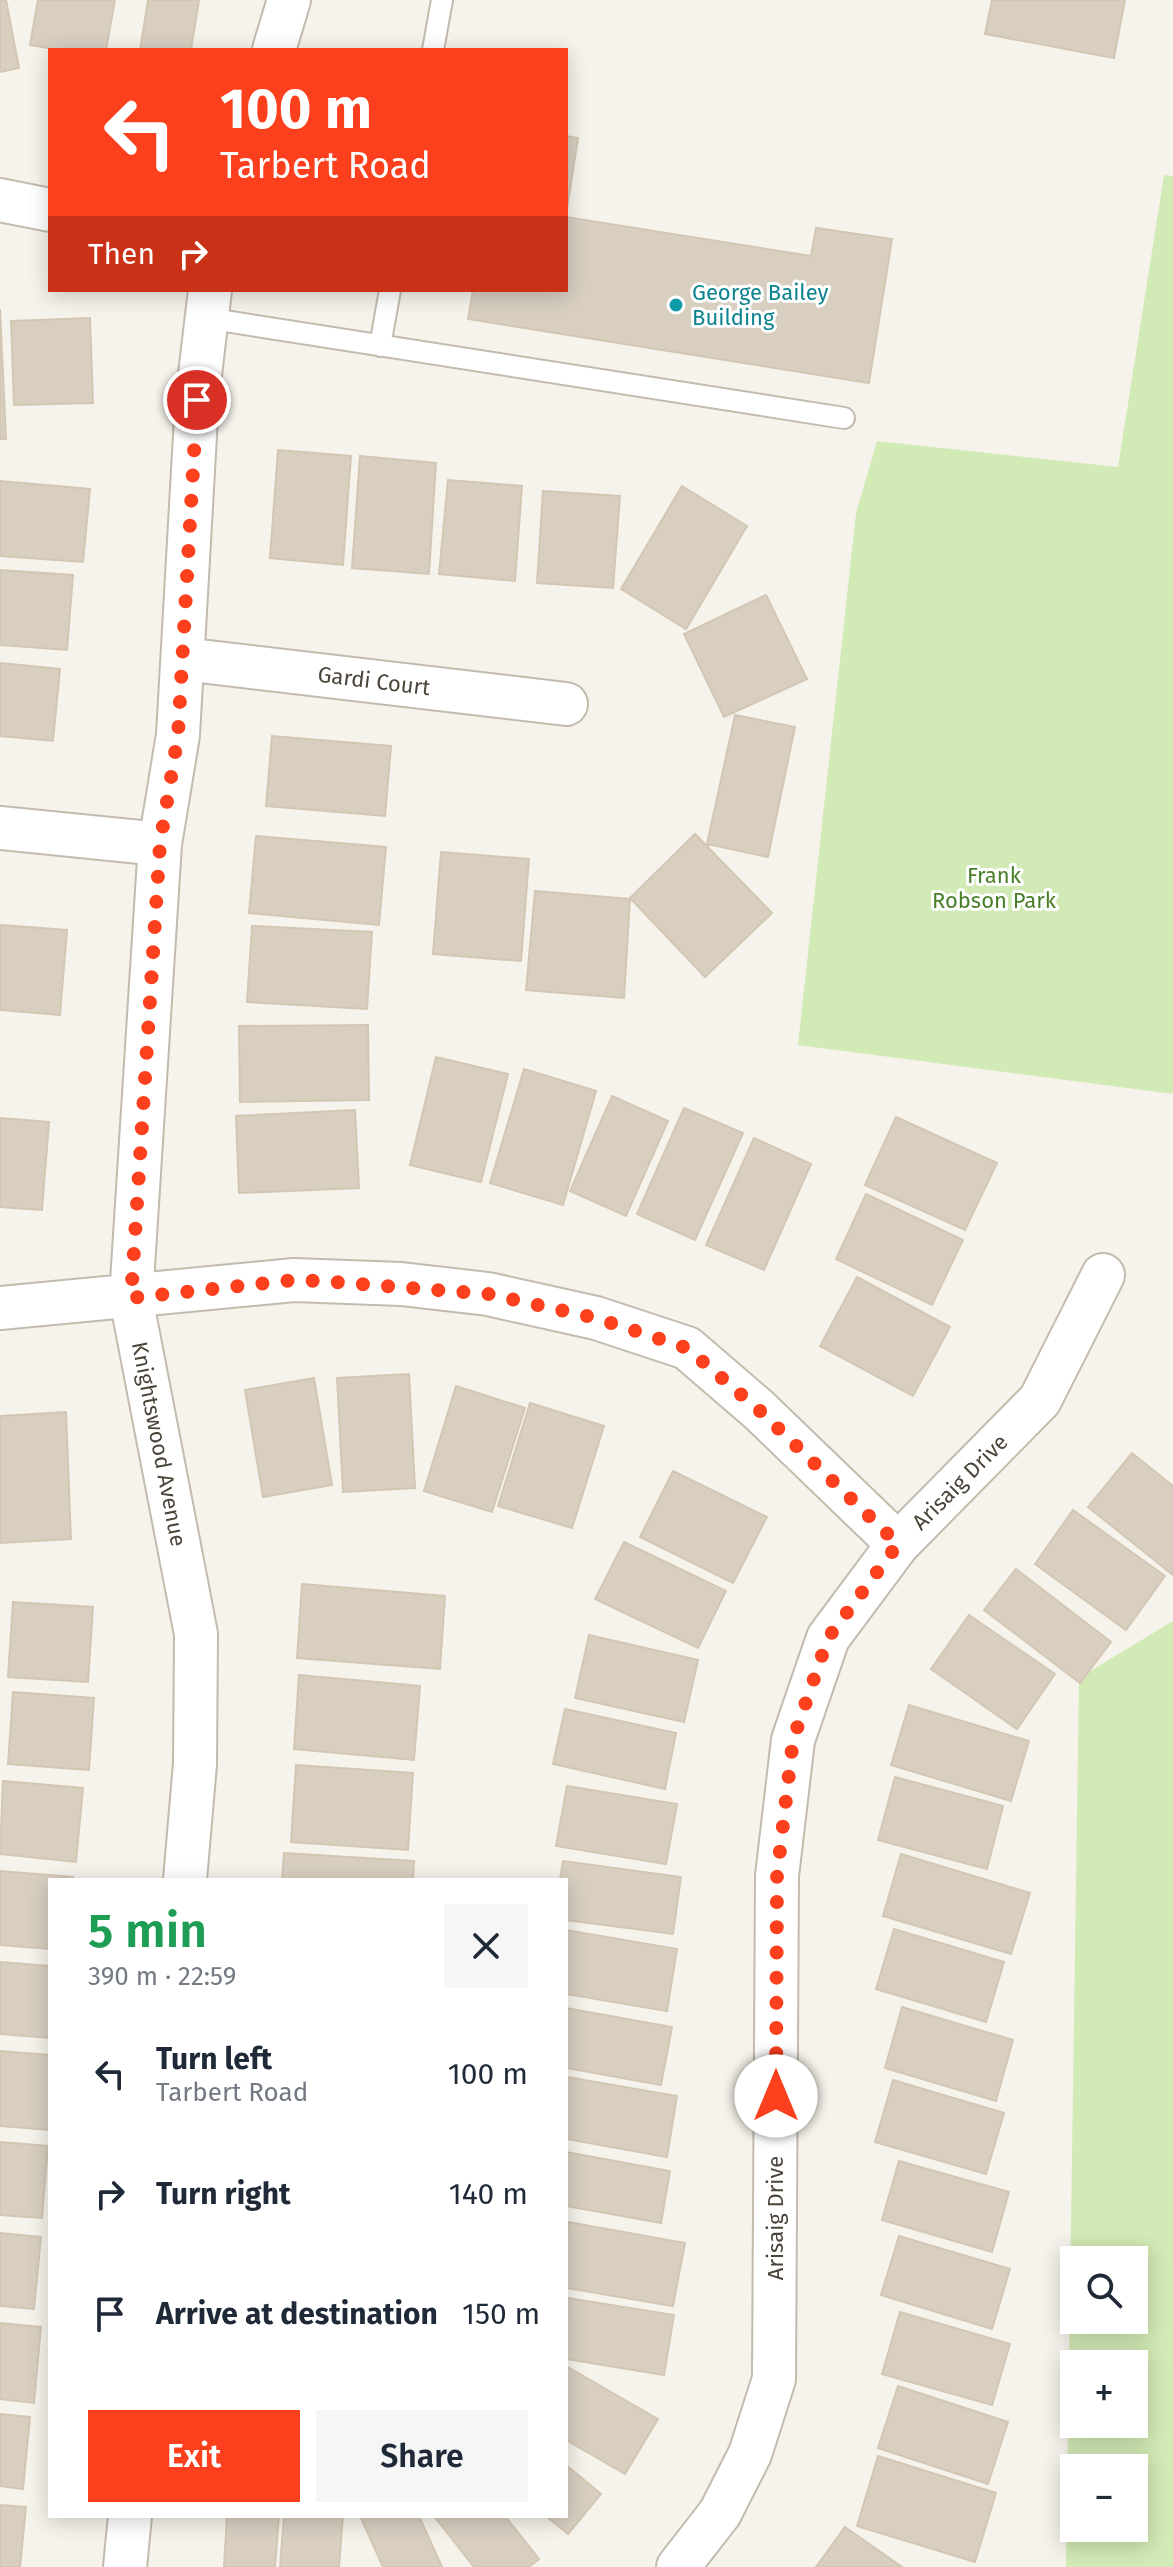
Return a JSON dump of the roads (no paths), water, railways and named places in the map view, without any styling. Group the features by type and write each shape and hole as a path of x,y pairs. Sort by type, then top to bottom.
{"street":[{"path":"275,48 289,0"},
{"path":"0,200 48,210"},
{"name":"Knightswood Avenue","path":"185,1878 195,1764 196,1634 131,1298 160,844 178,735 197,400 208,304"},
{"name":"Gardi Court","path":"183,659 566,704"},
{"path":"0,828 160,844"},
{"name":"Arisaig Drive","path":"678,2567 720,2513 750,2454 774,2379 777,1876 793,1740 828,1638 898,1544 1040,1400 1103,1275"},
{"path":"0,1308 131,1298 294,1280 386,1284 488,1294 596,1318 687,1348 759,1410 898,1544"},
{"path":"125,2567 130,2518"}],"lane":[{"path":"433,48 442,0"},
{"path":"380,346 390,292"},
{"path":"208,304 380,346 844,418"}],"place":[{"name":"George Bailey Building","path":"676,305"}],"park label":[{"name":"Frank Robson Park","path":"994,888"}]}
